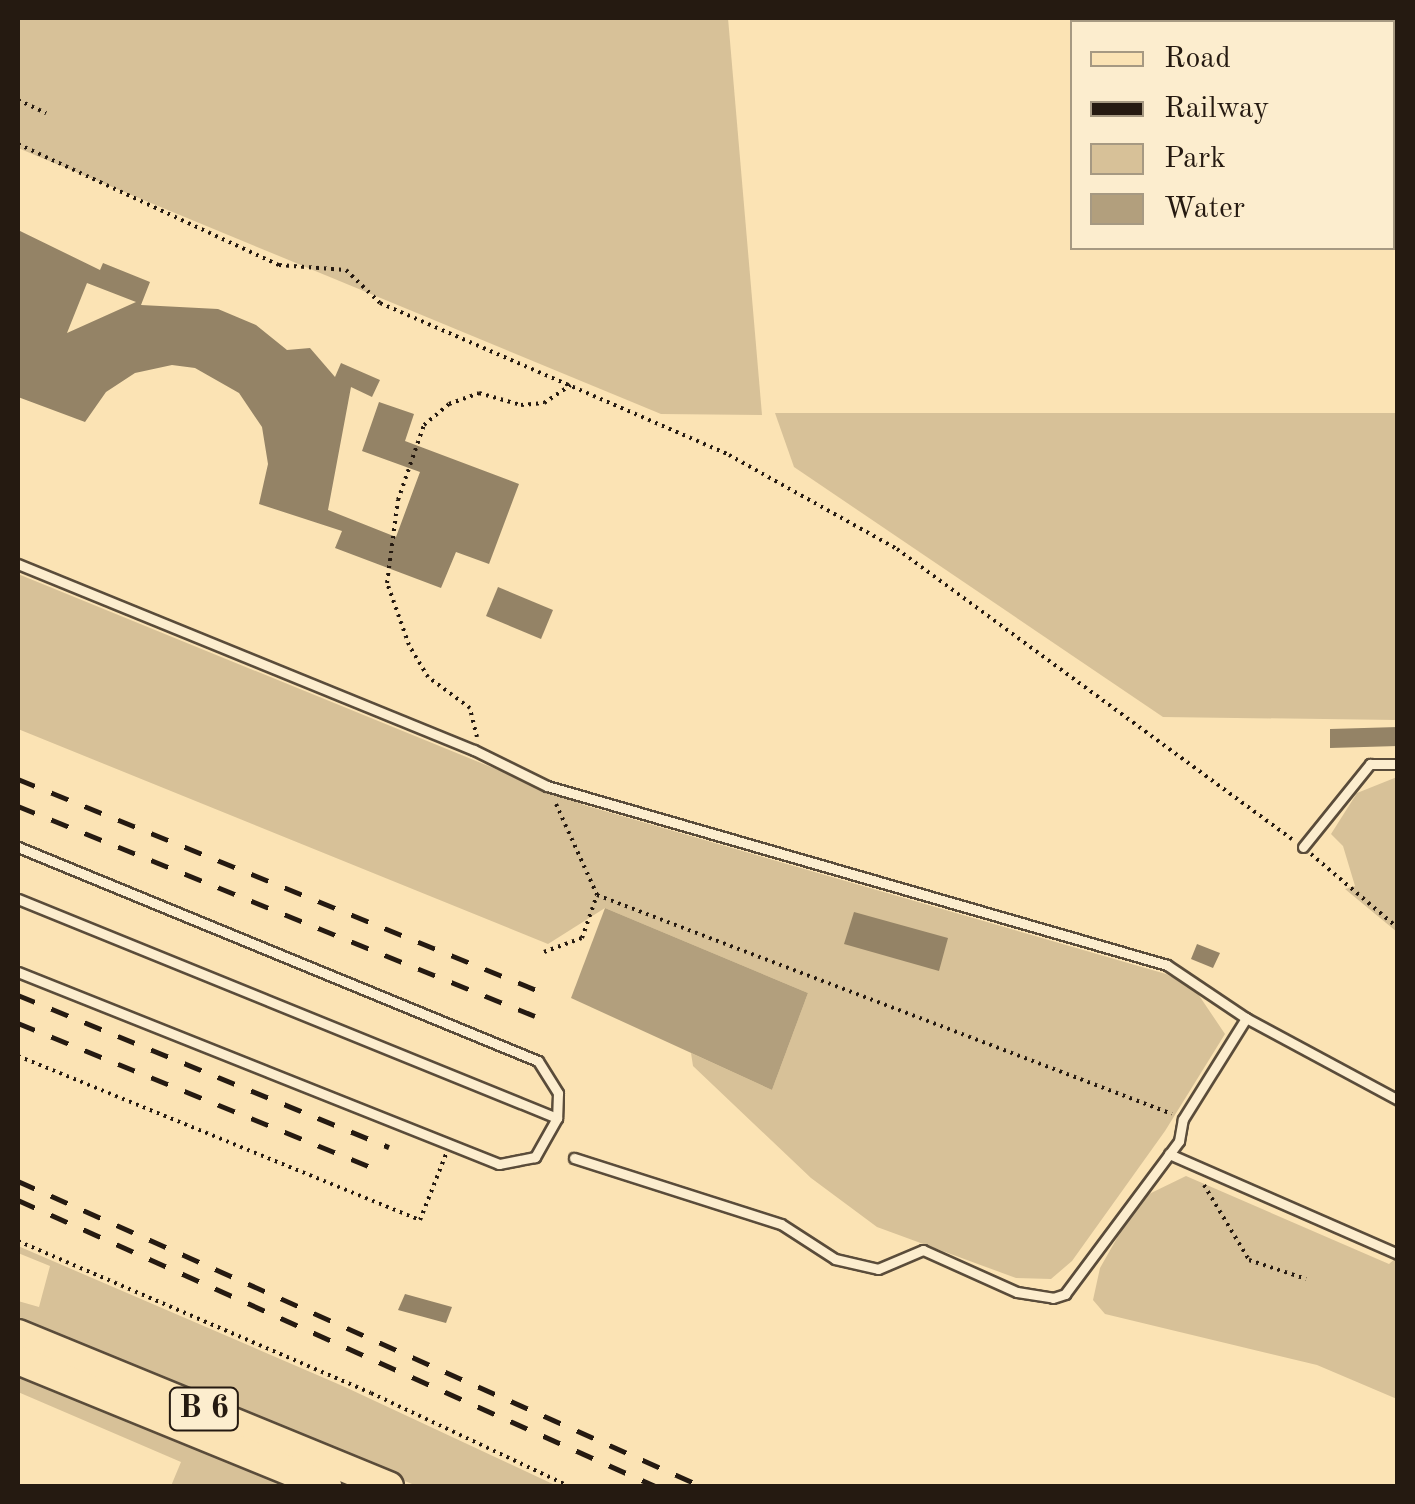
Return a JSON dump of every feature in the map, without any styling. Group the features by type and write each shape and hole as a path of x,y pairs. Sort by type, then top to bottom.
{"main road":[{"name":"B 6","path":"18,1334 389,1486"},
{"name":"B 6","path":"18,1360 327,1486"}],"lane":[{"path":"18,564 474,750 547,786 1133,953 1186,975 1246,1018 1398,1100"},
{"path":"1303,847 1370,764 1398,764"},
{"path":"18,847 538,1061 558,1092 557,1118 535,1157 499,1164 448,1147 18,972"},
{"path":"18,898 557,1118"},
{"path":"574,1158 780,1224 835,1259 878,1269 923,1250 1017,1292 1053,1298 1065,1294 1170,1154 1183,1119 1246,1018"},
{"path":"1170,1154 1398,1254"}],"path":[{"path":"18,100 46,113"},
{"path":"18,144 279,265 346,270 380,303 729,456 897,549 1303,847 1398,928"},
{"path":"474,750 470,708 428,677 386,583 398,500 424,424 462,396 479,392 521,406 544,403 571,385"},
{"path":"544,952 582,938 596,895 584,854 547,786"},
{"path":"596,895 1183,1119"},
{"path":"18,1056 420,1220 448,1147"},
{"path":"1192,1164 1249,1260 1306,1279"},
{"path":"18,1241 371,1392 569,1486"}],"green space":[{"path":"18,18 728,18 762,415 661,414 18,148"},
{"path":"775,413 1397,413 1397,720 1163,717 794,467"},
{"path":"18,574 584,805 1166,974 1194,988 1225,1034 1165,1131 1072,1261 1051,1279 1016,1278 877,1227 811,1178 693,1066 691,1053 772,1090 808,993 605,908 548,944 18,729"},
{"path":"1398,777 1397,932 1345,889 1355,886 1343,846 1331,834 1357,793"},
{"path":"1186,1176 1389,1264 1397,1257 1397,1399 1317,1365 1105,1314 1093,1300 1100,1268 1121,1231 1149,1194"},
{"path":"18,1246 345,1387 557,1486 417,1486 18,1324 18,1301 39,1307 50,1266 18,1253"},
{"path":"18,1373 296,1486 171,1486 181,1462 18,1392"}],"water":[{"path":"605,908 808,993 772,1090 571,998"}],"building":[{"path":"18,230 100,270 103,263 150,282 141,305 218,309 256,325 287,350 310,348 335,377 341,363 380,380 372,397 351,387 328,510 396,537 420,472 362,451 379,402 414,414 405,441 519,484 489,564 456,552 441,588 335,548 342,531 259,504 268,464 262,427 239,393 195,368 172,365 135,373 106,392 85,422 18,397","holes":["87,283 136,302 67,333"]},
{"path":"498,587 553,610 541,639 486,616"},
{"path":"1398,727 1398,746 1330,748 1330,729"},
{"path":"854,912 948,938 939,971 844,944"},
{"path":"1197,944 1220,953 1213,968 1191,959"},
{"path":"405,1294 452,1307 446,1323 398,1310"}],"railway":[{"path":"18,779 544,993"},
{"path":"18,806 535,1016"},
{"path":"18,995 389,1147"},
{"path":"18,1023 378,1170"},
{"path":"18,1181 701,1486"},
{"path":"18,1200 655,1486"}]}
